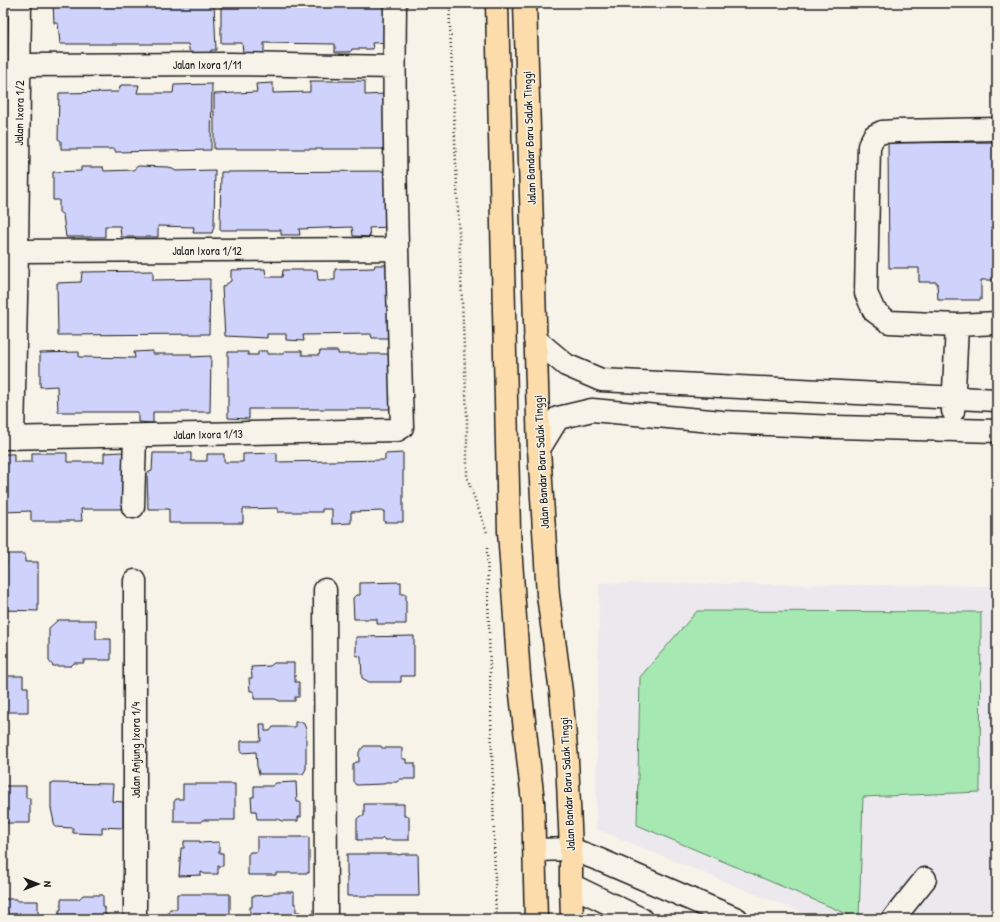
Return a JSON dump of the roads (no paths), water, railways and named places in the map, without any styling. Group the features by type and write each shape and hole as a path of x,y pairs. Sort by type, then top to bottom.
{"main road":[{"path":"497,3 509,531 519,676 533,802 536,919"},
{"name":"Jalan Bandar Baru Salak Tinggi","path":"525,3 539,449 548,595 561,692 567,760 571,849 572,919"}],"street":[{"name":"Jalan Ixora 1/2","path":"8,438 17,252 11,163 19,65 20,3"},
{"path":"395,3 394,67 397,249"},
{"name":"Jalan Ixora 1/11","path":"19,65 230,64 394,67"},
{"path":"997,129 898,131 882,132 874,136 869,146 866,294 874,312 889,322 957,325 997,323"},
{"name":"Jalan Ixora 1/12","path":"17,252 397,249"},
{"name":"Jalan Ixora 1/13","path":"8,438 397,430 402,427 397,249"},
{"path":"952,430 957,325"},
{"path":"535,339 566,365 602,380 997,400"},
{"path":"539,449 558,418 592,410 722,422 836,427 997,431"},
{"path":"133,507 135,436"},
{"name":"Jalan Anjung Ixora 1/4","path":"135,581 135,919"},
{"path":"325,590 326,919"},
{"path":"534,850 571,849 737,919"},
{"path":"893,919 924,880"},
{"path":"571,885 641,919"}]}
